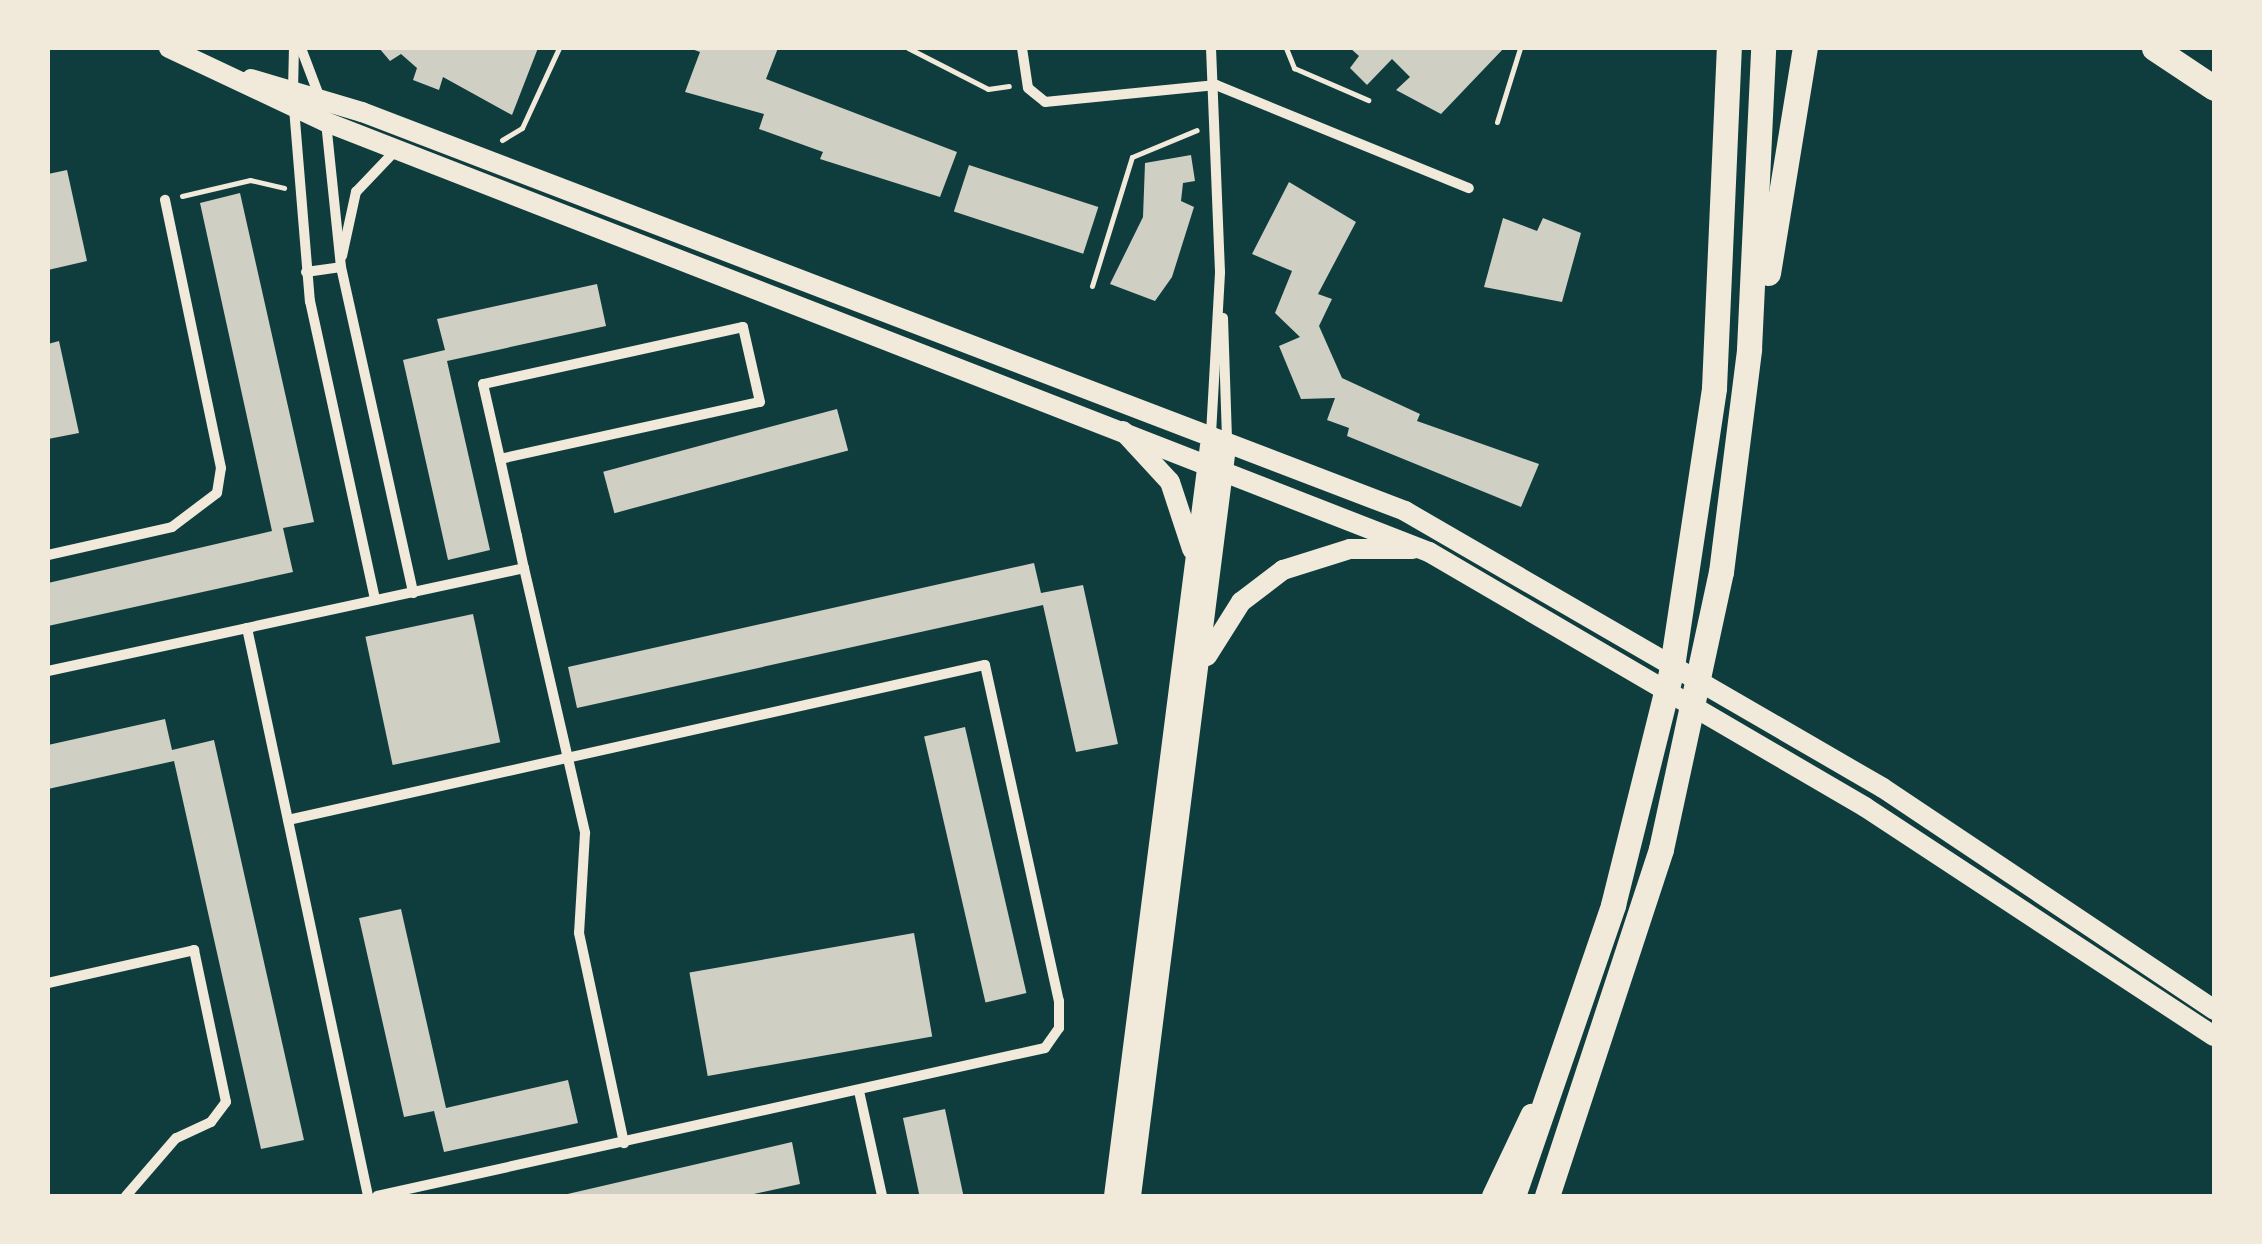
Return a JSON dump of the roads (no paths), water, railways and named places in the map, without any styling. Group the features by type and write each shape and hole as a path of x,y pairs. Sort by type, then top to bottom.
{"highway":[{"path":"1513,1196 1578,1018 1650,768 1700,504 1719,321 1730,48"},
{"path":"1739,445 1763,48"},
{"path":"1547,1196 1662,849 1739,445 1805,48"},
{"path":"2154,48 2214,88"}],"main road":[{"path":"170,48 294,99 326,122 1110,420 1429,552 1756,744 2214,1036"},
{"path":"294,99 320,96 1405,511 1760,716 2214,1010"},
{"path":"1110,420 1149,454 1177,496 1194,579"},
{"path":"1117,1194 1197,682 1219,437"},
{"path":"1117,1194 1194,579 1216,462"},
{"path":"1197,682 1231,614 1283,570 1350,549 1429,552"},
{"path":"1492,1196 1578,1018"}],"street":[{"path":"297,48 320,96 326,122 341,267 413,592"},
{"path":"297,48 294,99 306,272 376,600"},
{"path":"1022,48 1027,82 1055,104 1192,84 1216,85 1469,188"},
{"path":"1211,48 1216,85 1220,272 1219,437"},
{"path":"341,267 356,192 396,150"},
{"path":"48,554 172,527 217,492 221,468 165,200"},
{"path":"306,272 341,267"},
{"path":"1219,437 1220,272"},
{"path":"500,460 760,402 743,327 484,384 500,460 586,849 579,933 624,1142"},
{"path":"48,671 524,568"},
{"path":"247,628 368,1196"},
{"path":"288,820 986,665 1059,1028 1033,1053 377,1196"},
{"path":"48,983 194,950 226,1102 211,1122 176,1138 126,1196"},
{"path":"858,1091 882,1196"}]}
